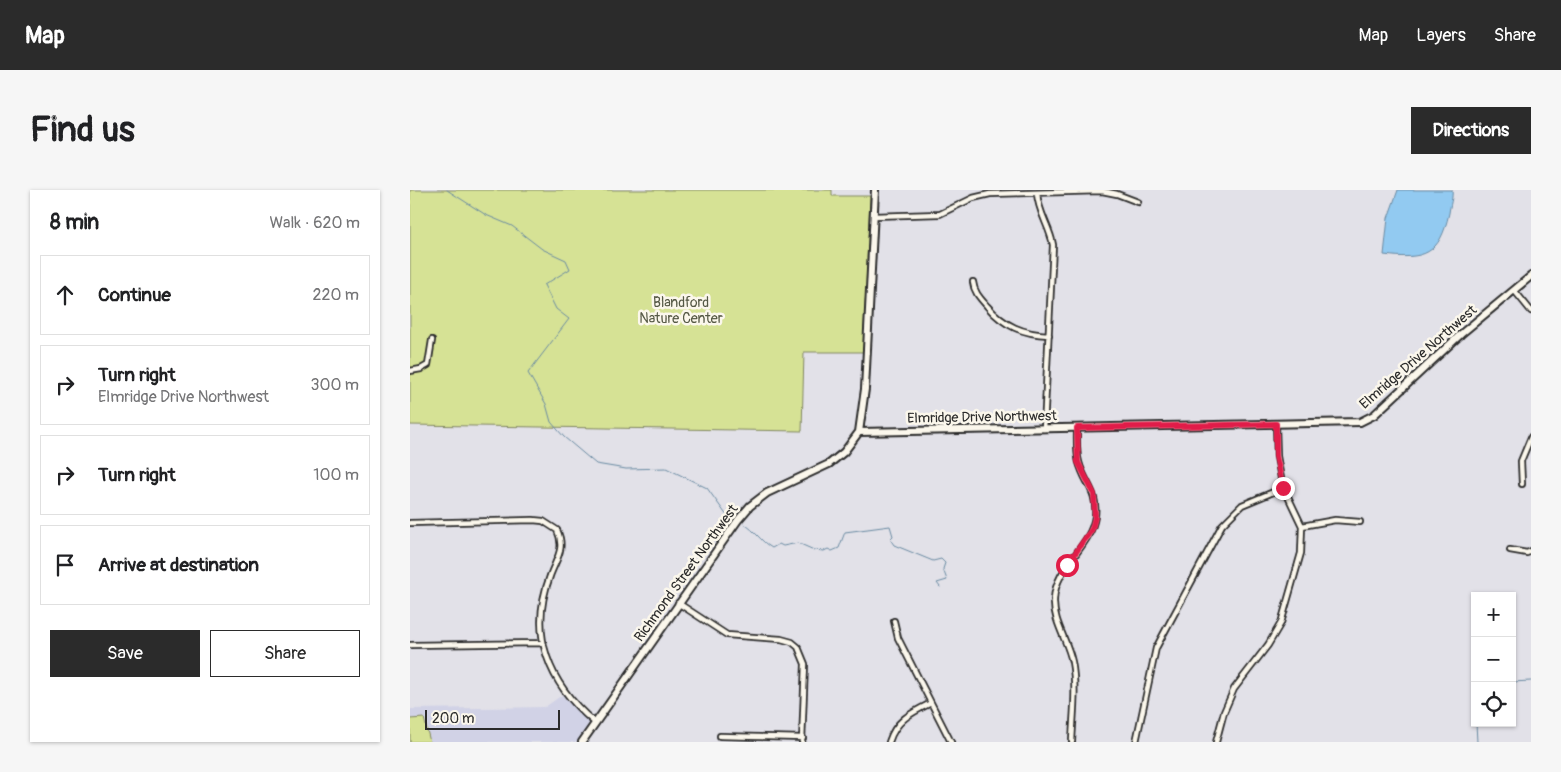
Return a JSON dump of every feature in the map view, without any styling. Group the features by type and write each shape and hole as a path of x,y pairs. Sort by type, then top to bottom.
{"street":[{"name":"Richmond Street Northwest","path":"582,742 678,603 750,506 772,490 829,464 844,452 859,432 864,398 875,190"},
{"path":"874,216 935,215 986,194 1107,192 1138,202"},
{"path":"1037,193 1040,210 1051,234 1053,245 1044,429"},
{"name":"Elmridge Drive Northwest","path":"859,432 1352,423 1367,419 1531,276"},
{"path":"973,282 978,295 994,314 1006,324 1020,331 1049,335"},
{"path":"1514,290 1531,311"},
{"path":"410,371 428,366 432,340"},
{"path":"1216,742 1224,712 1234,689 1269,645 1281,623 1301,553 1302,526 1283,488 1276,456 1276,424"},
{"path":"1072,742 1075,694 1073,665 1058,624 1054,601 1059,578 1092,529 1095,517 1094,494 1078,462 1077,428"},
{"path":"1522,484 1521,460 1531,437"},
{"path":"1136,742 1156,648 1222,525 1242,504 1283,488"},
{"path":"410,523 533,520 552,525 561,538 562,546 544,594 541,627 543,643 551,669 564,693 594,722"},
{"path":"1302,526 1335,520 1360,522"},
{"path":"1510,550 1527,553 1531,551"},
{"path":"678,603 727,634 781,639 792,642 803,654 805,664 803,740 720,736"},
{"path":"894,621 898,638 951,742"},
{"path":"410,645 543,643"},
{"path":"890,742 894,729 902,719 931,703"}],"shaded area":[{"path":"565,693 594,722 582,742 410,742 410,709 545,707"}],"green space":[{"name":"Blandford Nature Center","path":"410,190 832,190 832,196 870,196 863,352 804,352 802,431 410,425"},
{"path":"424,718 430,742 410,742 410,719"}],"water":[{"path":"1398,190 1452,190 1449,213 1441,238 1428,252 1410,256 1384,255 1388,218"}],"waterway":[{"path":"447,190 486,215 512,226 542,249 566,260 570,269 544,285 556,309 569,319 528,373 546,404 551,422 564,437 596,464 626,469 666,468 707,488 730,520"},
{"path":"744,524 772,548 779,544 783,546 798,543 814,550 824,551 828,549 832,551 839,548 845,532 890,526 893,536 890,539 894,545 933,561 941,559 945,563 943,569 947,580 937,583 940,587"},
{"path":"1516,682 1531,681"},
{"path":"1476,727 1477,742"}],"route":[{"path":"1067,565 1092,529 1096,504 1091,486 1078,462 1077,428 1276,424 1276,456 1283,488"}]}
